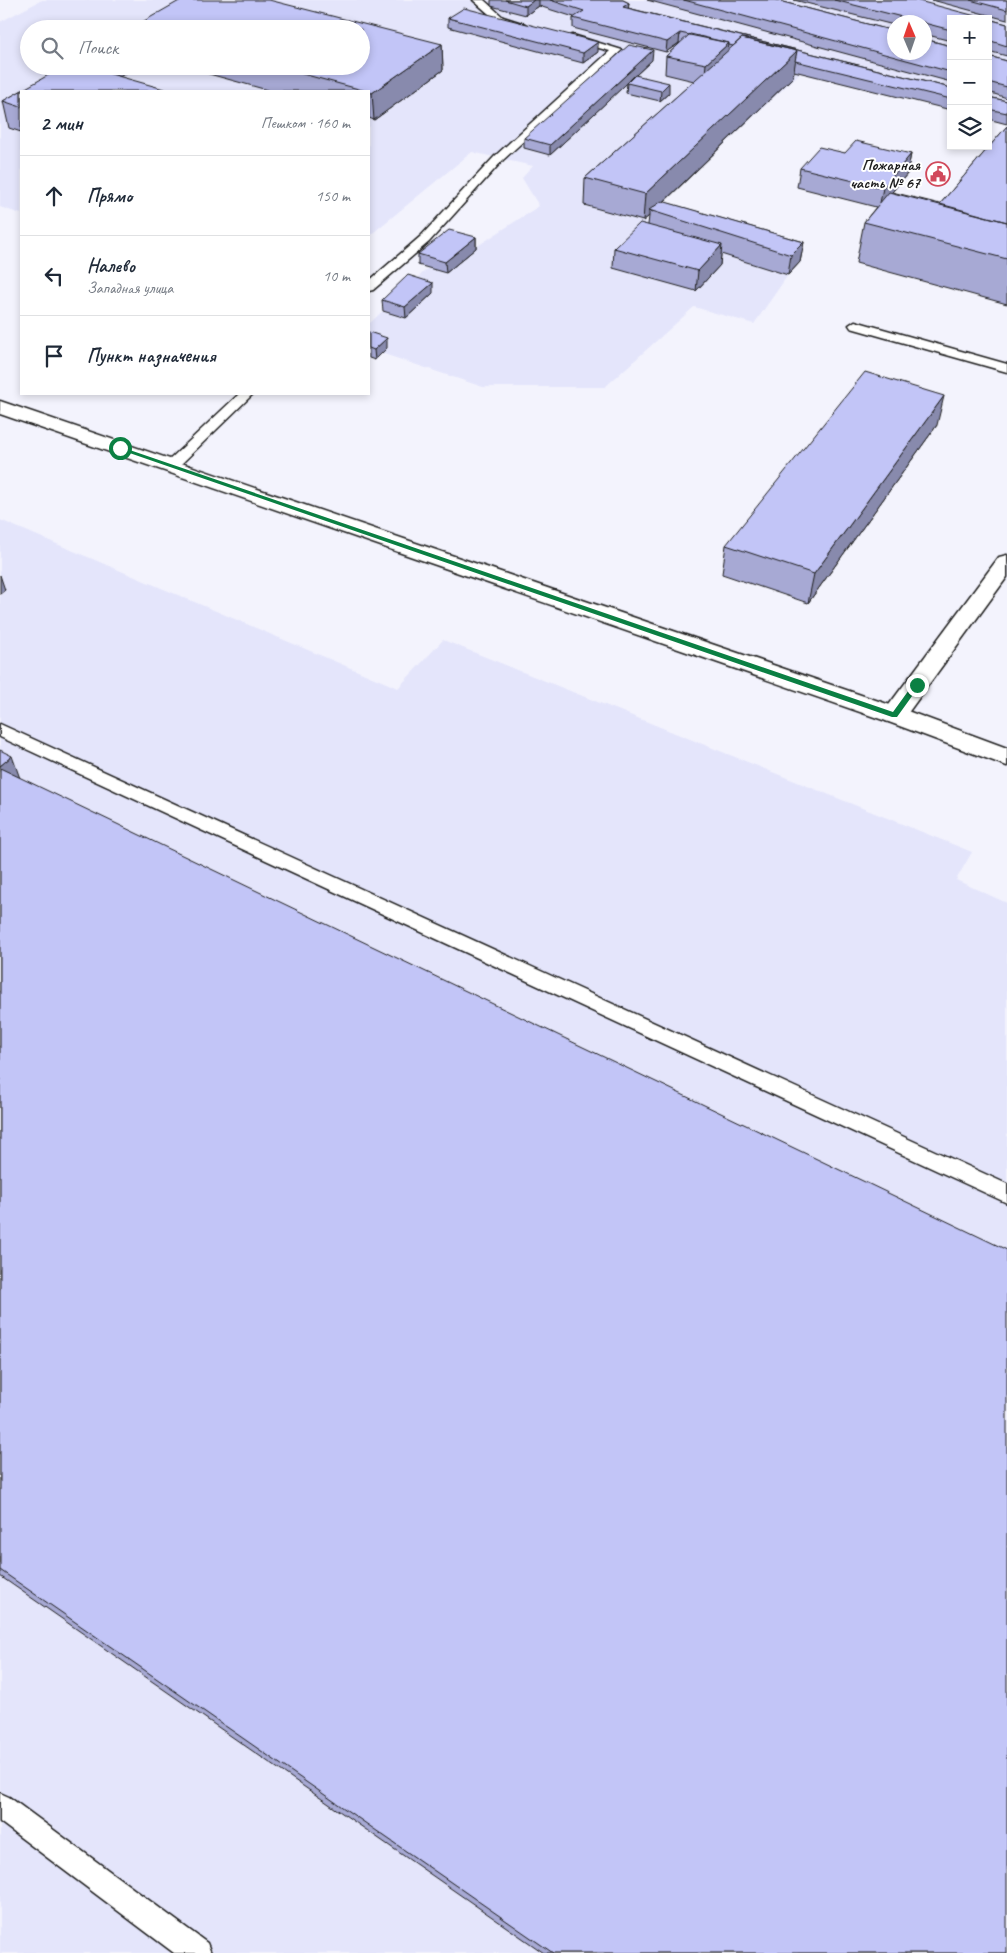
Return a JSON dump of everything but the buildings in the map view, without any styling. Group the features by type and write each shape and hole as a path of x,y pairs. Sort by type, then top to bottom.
{"main road":[{"path":"0,407 172,465 1007,757"},
{"path":"894,716 1007,562"}],"lane":[{"path":"478,0 500,19 527,26"},
{"path":"370,286 425,239 499,158 617,50 563,35"},
{"path":"855,324 1007,368"},
{"path":"172,465 245,395"},
{"path":"0,730 1007,1194"},
{"path":"5,1815 197,1953"}],"shaded area":[{"path":"42,0 1007,0 1007,124 992,120 992,15 947,15 947,109 800,73 643,221 654,225 660,221 800,262 788,275 754,324 694,307 605,387 483,387 370,349 370,323 428,268 418,265 450,240 476,247 539,206 522,178 533,166 472,152 370,235 370,90 20,90 20,214 0,207 0,22"},
{"path":"0,520 398,688 443,640 972,852 956,880 1007,903 1007,1953 0,1953"}],"place":[{"name":"Пожарная часть № 67","path":"938,174"}],"route":[{"path":"120,448 894,716 917,685"}]}
